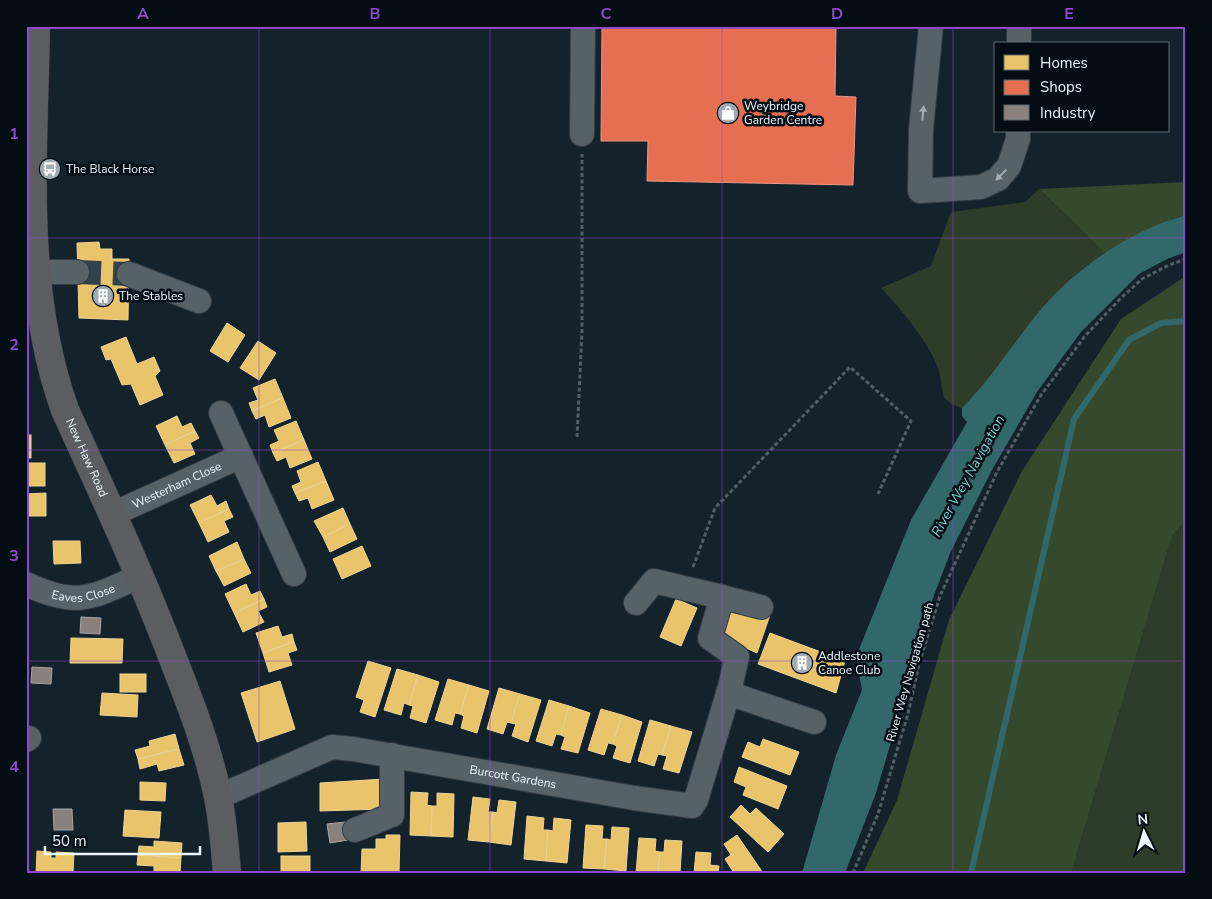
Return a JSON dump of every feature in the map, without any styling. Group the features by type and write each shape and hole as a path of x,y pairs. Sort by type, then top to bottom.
{"main road":[{"name":"New Haw Road","path":"36,26 32,218 38,298 46,348 65,410 140,576 184,686 218,797 227,873"}],"street":[{"path":"582,134 583,26"},
{"path":"931,26 921,130 920,191 981,187 998,179 1009,166 1018,138 1018,132"},
{"path":"1019,26 1019,42"},
{"path":"36,272 77,272"},
{"path":"129,274 199,301"},
{"path":"221,412 294,574"},
{"name":"Westerham Close","path":"113,514 241,456"},
{"name":"Eaves Close","path":"26,584 46,593 72,599 98,595 140,576"},
{"path":"636,603 654,581 760,607"},
{"path":"722,597 710,638 737,658 729,690 814,722"},
{"name":"Burcott Gardens","path":"218,797 332,747 353,748 634,798 692,806 696,800 729,690"},
{"path":"355,830 392,815 392,755"}],"path":[{"path":"578,437 582,332 582,134"},
{"name":"River Wey Navigation path","path":"853,873 878,814 908,714 919,664 940,596 997,472 1041,396 1085,336 1142,279 1169,265 1186,260"},
{"path":"686,589 715,508 850,366 911,421 878,494"}],"shaded area":[{"path":"1186,182 1186,215 1172,219 1105,253 1039,189"},
{"path":"1039,189 1105,253 1078,273 1045,306 980,390 962,408 953,405 944,398 939,371 929,349 906,316 881,288 931,266 951,212 1025,202"},
{"path":"1186,276 1186,520 1172,536 1071,873 863,873 897,800 949,620 1022,471 1121,319"},
{"path":"1186,520 1186,873 1071,873 1172,536"}],"water":[{"name":"River Wey Navigation","path":"1186,215 1186,252 1167,259 1139,274 1081,332 1037,392 992,470 951,551 934,595 876,793 845,873 802,873 836,755 862,690 856,657 911,520 967,422 962,416 962,408 984,384 1043,307 1073,277 1090,263 1127,240 1146,230"}],"building: Homes":[{"name":"The Stables","path":"99,242 100,249 112,249 112,259 129,259 128,320 79,318 77,243"},
{"path":"227,323 245,335 228,362 210,351"},
{"path":"126,337 137,364 154,357 160,371 155,376 163,395 140,405 131,384 122,385 111,359 106,360 101,347"},
{"path":"258,341 276,353 259,380 240,368"},
{"path":"275,379 283,398 252,411 249,403 258,400 253,388"},
{"path":"283,398 291,418 269,427 265,415 256,419 252,411"},
{"path":"177,416 182,427 191,423 195,431 165,445 156,426"},
{"path":"296,421 304,440 273,453 270,445 279,441 274,430"},
{"path":"195,431 199,438 190,443 195,454 174,463 165,445"},
{"path":"26,435 31,435 31,458 26,458"},
{"path":"304,440 312,459 290,468 286,457 277,461 273,453"},
{"path":"318,462 326,481 295,493 292,486 301,482 297,471"},
{"path":"26,463 45,463 45,486 26,486"},
{"path":"326,481 334,500 312,509 308,498 299,501 295,493"},
{"path":"46,493 46,516 26,516 26,494"},
{"path":"211,495 217,506 226,501 229,509 199,523 190,505"},
{"path":"343,508 350,524 323,537 314,521"},
{"path":"229,509 233,517 224,521 229,532 208,542 199,523"},
{"path":"350,524 357,539 330,552 323,537"},
{"path":"53,541 80,541 81,563 54,564"},
{"path":"237,542 244,559 216,571 209,556"},
{"path":"362,546 371,566 342,579 333,559"},
{"path":"244,559 251,573 224,586 216,571"},
{"path":"246,584 251,595 260,591 264,599 234,613 225,594"},
{"path":"264,599 267,607 258,611 264,622 243,632 234,613"},
{"path":"676,599 697,608 681,646 660,637"},
{"path":"727,602 771,612 757,653 726,639 717,632"},
{"path":"278,626 282,637 292,634 294,642 263,653 256,633"},
{"name":"Addlestone Canoe Club","path":"770,633 845,661 836,693 758,664"},
{"path":"71,638 123,639 122,663 70,663"},
{"path":"294,642 297,650 288,653 292,665 269,672 263,653"},
{"path":"368,661 391,668 375,717 360,712 364,700 356,697"},
{"path":"397,669 418,675 409,705 404,703 401,715 384,710"},
{"path":"120,674 146,674 146,692 120,692"},
{"path":"418,675 439,682 426,723 410,718 413,706 409,705"},
{"path":"448,679 469,685 460,714 455,713 452,725 435,720"},
{"path":"280,681 295,729 257,742 241,693"},
{"path":"469,685 489,691 477,733 461,728 464,716 460,714"},
{"path":"499,688 520,694 511,723 507,722 503,734 487,729"},
{"path":"102,693 138,695 137,717 100,715"},
{"path":"520,694 541,700 528,742 512,736 516,724 511,723"},
{"path":"549,700 569,706 561,735 556,734 552,746 536,741"},
{"path":"569,706 590,713 578,753 561,749 565,737 561,735"},
{"path":"601,709 622,715 613,744 608,743 604,755 588,750"},
{"path":"622,715 642,722 630,763 613,758 617,746 613,744"},
{"path":"650,720 671,726 662,755 658,754 654,766 638,761"},
{"path":"671,726 692,732 679,773 663,769 667,756 662,755"},
{"path":"175,734 179,749 138,759 135,750 150,746 149,741"},
{"path":"763,739 799,752 790,775 742,757 748,742 760,747"},
{"path":"179,749 184,765 159,771 157,764 140,769 138,759"},
{"path":"739,767 787,786 778,809 743,795 746,787 734,782"},
{"path":"384,779 383,809 320,811 320,783"},
{"path":"140,782 166,783 165,801 140,800"},
{"path":"411,792 428,793 427,805 432,806 431,836 410,835"},
{"path":"437,793 454,794 453,837 431,836 432,806 437,806"},
{"path":"473,797 490,799 488,812 493,812 489,842 468,840"},
{"path":"499,800 516,802 511,845 489,842 493,812 497,813"},
{"path":"741,805 750,814 756,808 784,834 768,852 730,817"},
{"path":"125,810 161,812 159,838 123,836"},
{"path":"527,816 544,818 543,830 548,830 546,861 524,859"},
{"path":"554,818 571,820 567,863 546,861 548,830 553,831"},
{"path":"306,822 307,851 278,852 278,823"},
{"path":"586,825 603,826 602,839 607,839 604,869 583,868"},
{"path":"612,827 629,828 626,871 604,869 607,839 611,840"},
{"path":"386,835 400,835 399,873 361,873 362,849 376,849 376,839 386,839"},
{"path":"737,835 763,873 734,873 725,859 731,855 724,844"},
{"path":"639,838 656,839 655,851 660,852 658,873 636,873"},
{"path":"665,840 682,841 680,873 658,873 660,852 664,852"},
{"path":"154,841 182,843 181,858 138,855 139,846 154,847"},
{"path":"37,851 51,852 51,858 56,858 56,852 74,853 73,873 36,873"},
{"path":"696,852 711,853 710,865 719,866 718,873 694,873"},
{"path":"138,855 181,858 180,873 154,873 154,866 137,865"},
{"path":"281,856 310,856 310,873 281,873"}],"building: Shops":[{"name":"Weybridge Garden Centre","path":"602,26 836,26 835,96 856,97 853,185 647,181 648,141 601,141"}],"building: Industry":[{"path":"81,617 101,618 100,634 80,633"},
{"path":"32,667 52,668 51,684 31,683"},
{"path":"53,809 72,809 73,830 54,830"},
{"path":"345,822 348,840 330,843 327,824"}],"waterway":[{"path":"971,873 1074,419 1129,340 1161,323 1186,321"}],"tunnel":[{"path":"77,272 129,274"}],"place":[{"name":"Weybridge Garden Centre","path":"728,113"},
{"name":"The Black Horse","path":"50,169"},
{"name":"The Stables","path":"103,296"},
{"name":"Addlestone Canoe Club","path":"802,663"}]}
